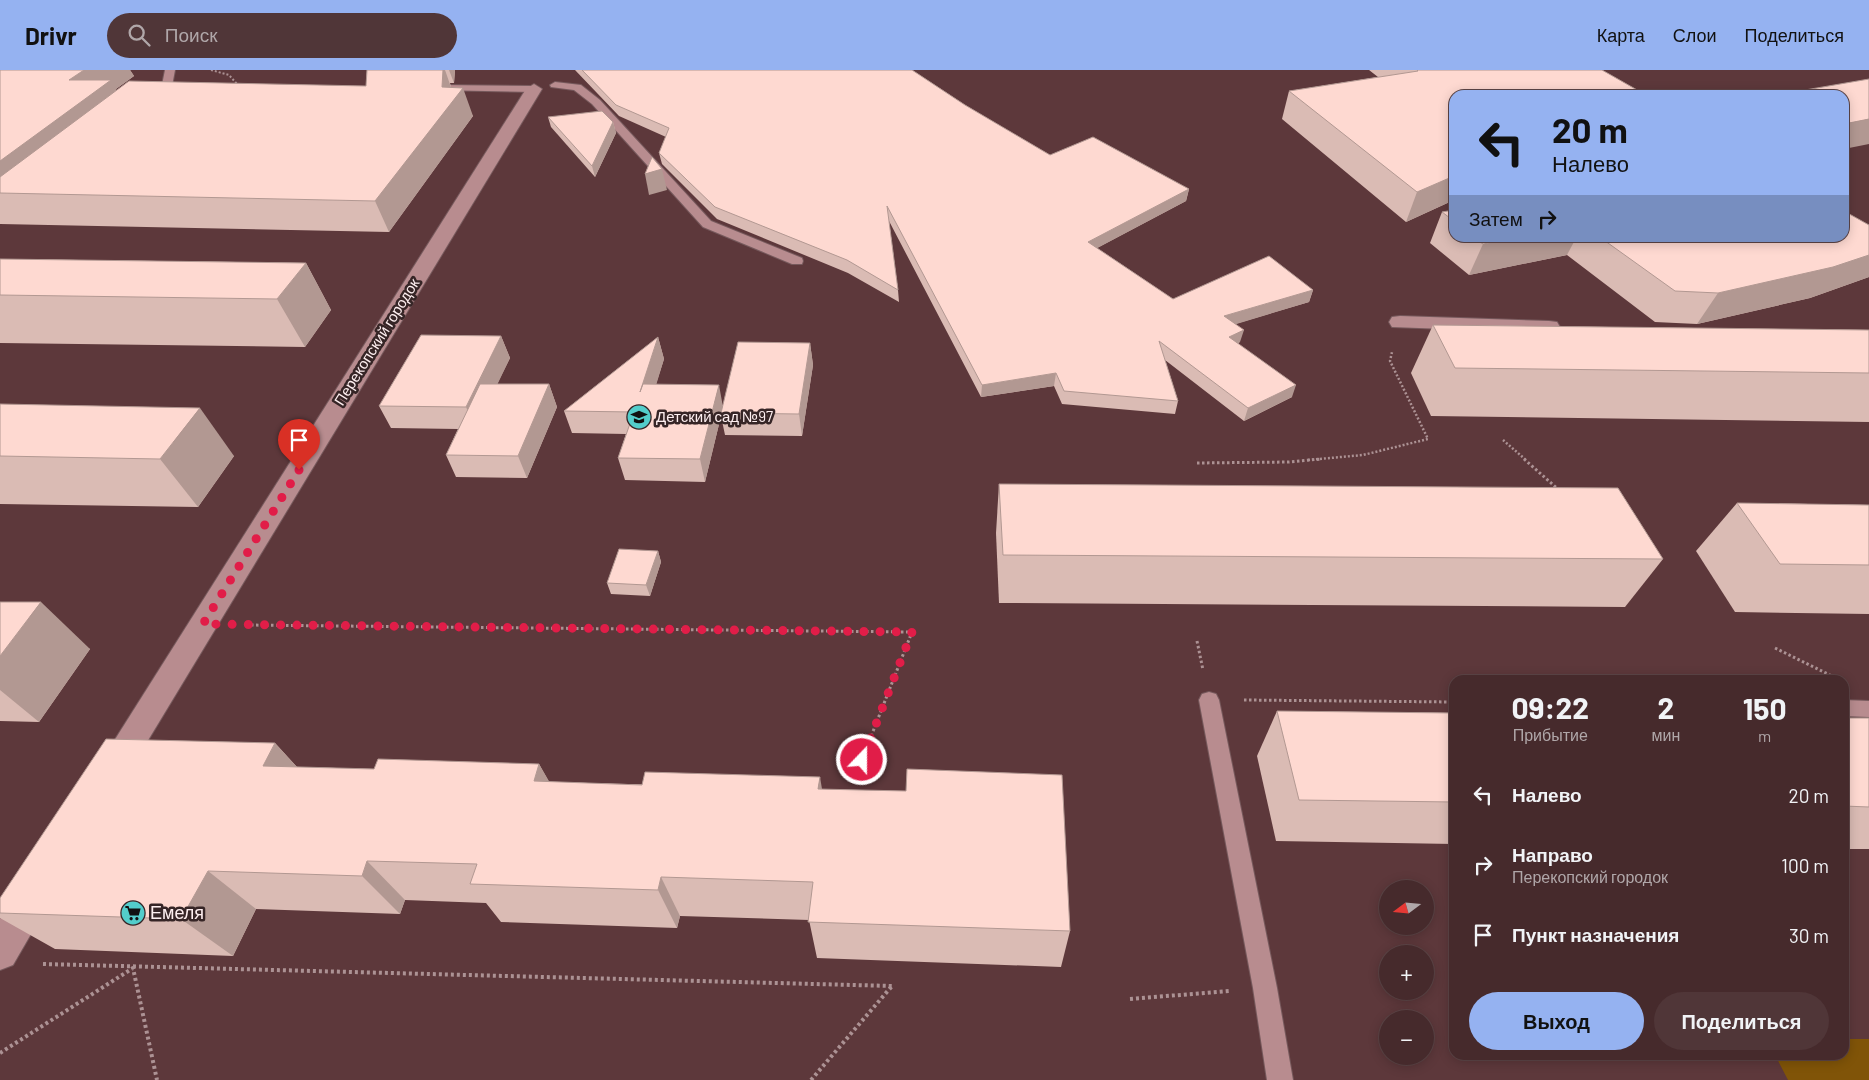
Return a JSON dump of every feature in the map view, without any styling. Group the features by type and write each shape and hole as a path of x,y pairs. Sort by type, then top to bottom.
{"street":[{"name":"Перекопский городок","path":"96,797 203,624 544,87"},
{"path":"1400,322 1569,328"},
{"path":"0,952 51,870"}],"lane":[{"path":"144,104 172,86 170,70"},
{"path":"426,88 578,87 596,102 707,224 797,261"},
{"path":"1209,700 1265,988 1280,1080"},
{"path":"1849,708 1869,709"}],"path":[{"path":"211,70 229,75 239,87"},
{"path":"1197,462 1288,462 1363,455 1428,439 1390,361 1400,322"},
{"path":"1503,440 1560,491"},
{"path":"203,624 912,632 862,760"},
{"path":"1197,641 1201,660"},
{"path":"1775,648 1831,675"},
{"path":"1209,700 1449,702"},
{"path":"38,964 132,968 892,986 811,1080"},
{"path":"0,1053 132,968"},
{"path":"132,968 157,1080"},
{"path":"1130,999 1265,988"}],"shaded area":[{"path":"1849,1039 1869,1039 1869,1080 1788,1080 1778,1060 1849,1060"}],"building":[{"path":"0,70 84,70 69,80 111,80 0,161"},
{"path":"367,70 443,70 442,87 463,88 375,201 0,193 0,177 129,81 366,86"},
{"path":"582,70 912,70 965,105 1050,155 1093,137 1189,189 1088,242 1173,299 1269,256 1313,290 1224,316 1244,330 1229,337 1296,385 1248,408 1159,341 1178,401 1064,391 1056,373 982,385 887,206 898,290 847,260 715,207 659,153 669,128 616,105"},
{"path":"1602,70 1637,90 1449,90 1449,178 1417,192 1289,91 1418,71"},
{"path":"1869,79 1869,119 1849,123 1849,90 1805,90"},
{"path":"602,111 613,122 592,166 548,117"},
{"path":"652,157 662,169 645,174"},
{"path":"1449,211 1449,217 1442,212"},
{"path":"1849,214 1869,225 1869,255 1833,267 1718,293 1675,291 1607,242 1849,242"},
{"path":"0,259 306,263 277,299 0,295"},
{"path":"1433,325 1869,330 1869,373 1455,368"},
{"path":"421,335 501,336 466,407 379,406"},
{"path":"658,337 640,392 643,384 719,385 700,459 618,458 634,412 564,411"},
{"path":"738,342 810,343 799,414 721,413"},
{"path":"480,384 549,384 518,456 446,455"},
{"path":"0,404 200,408 160,459 0,456"},
{"path":"999,484 1618,488 1663,559 1003,555"},
{"path":"1737,503 1869,505 1869,565 1780,564"},
{"path":"619,549 658,551 646,585 607,583"},
{"path":"0,602 41,602 0,656"},
{"path":"1277,711 1449,713 1449,802 1299,800"},
{"path":"1849,718 1869,718 1869,807 1849,806"},
{"path":"106,739 275,743 263,766 374,769 378,759 539,764 534,781 642,785 645,772 820,777 818,789 906,791 907,769 1062,775 1070,931 808,922 813,882 661,877 658,890 470,884 477,864 367,861 362,876 208,871 181,919 0,913 0,898"}],"place":[{"name":"Детский сад №97","path":"639,417"},
{"name":"Емеля","path":"133,913"}],"route":[{"path":"299,470 203,624 867,633 912,632 862,760"}]}
